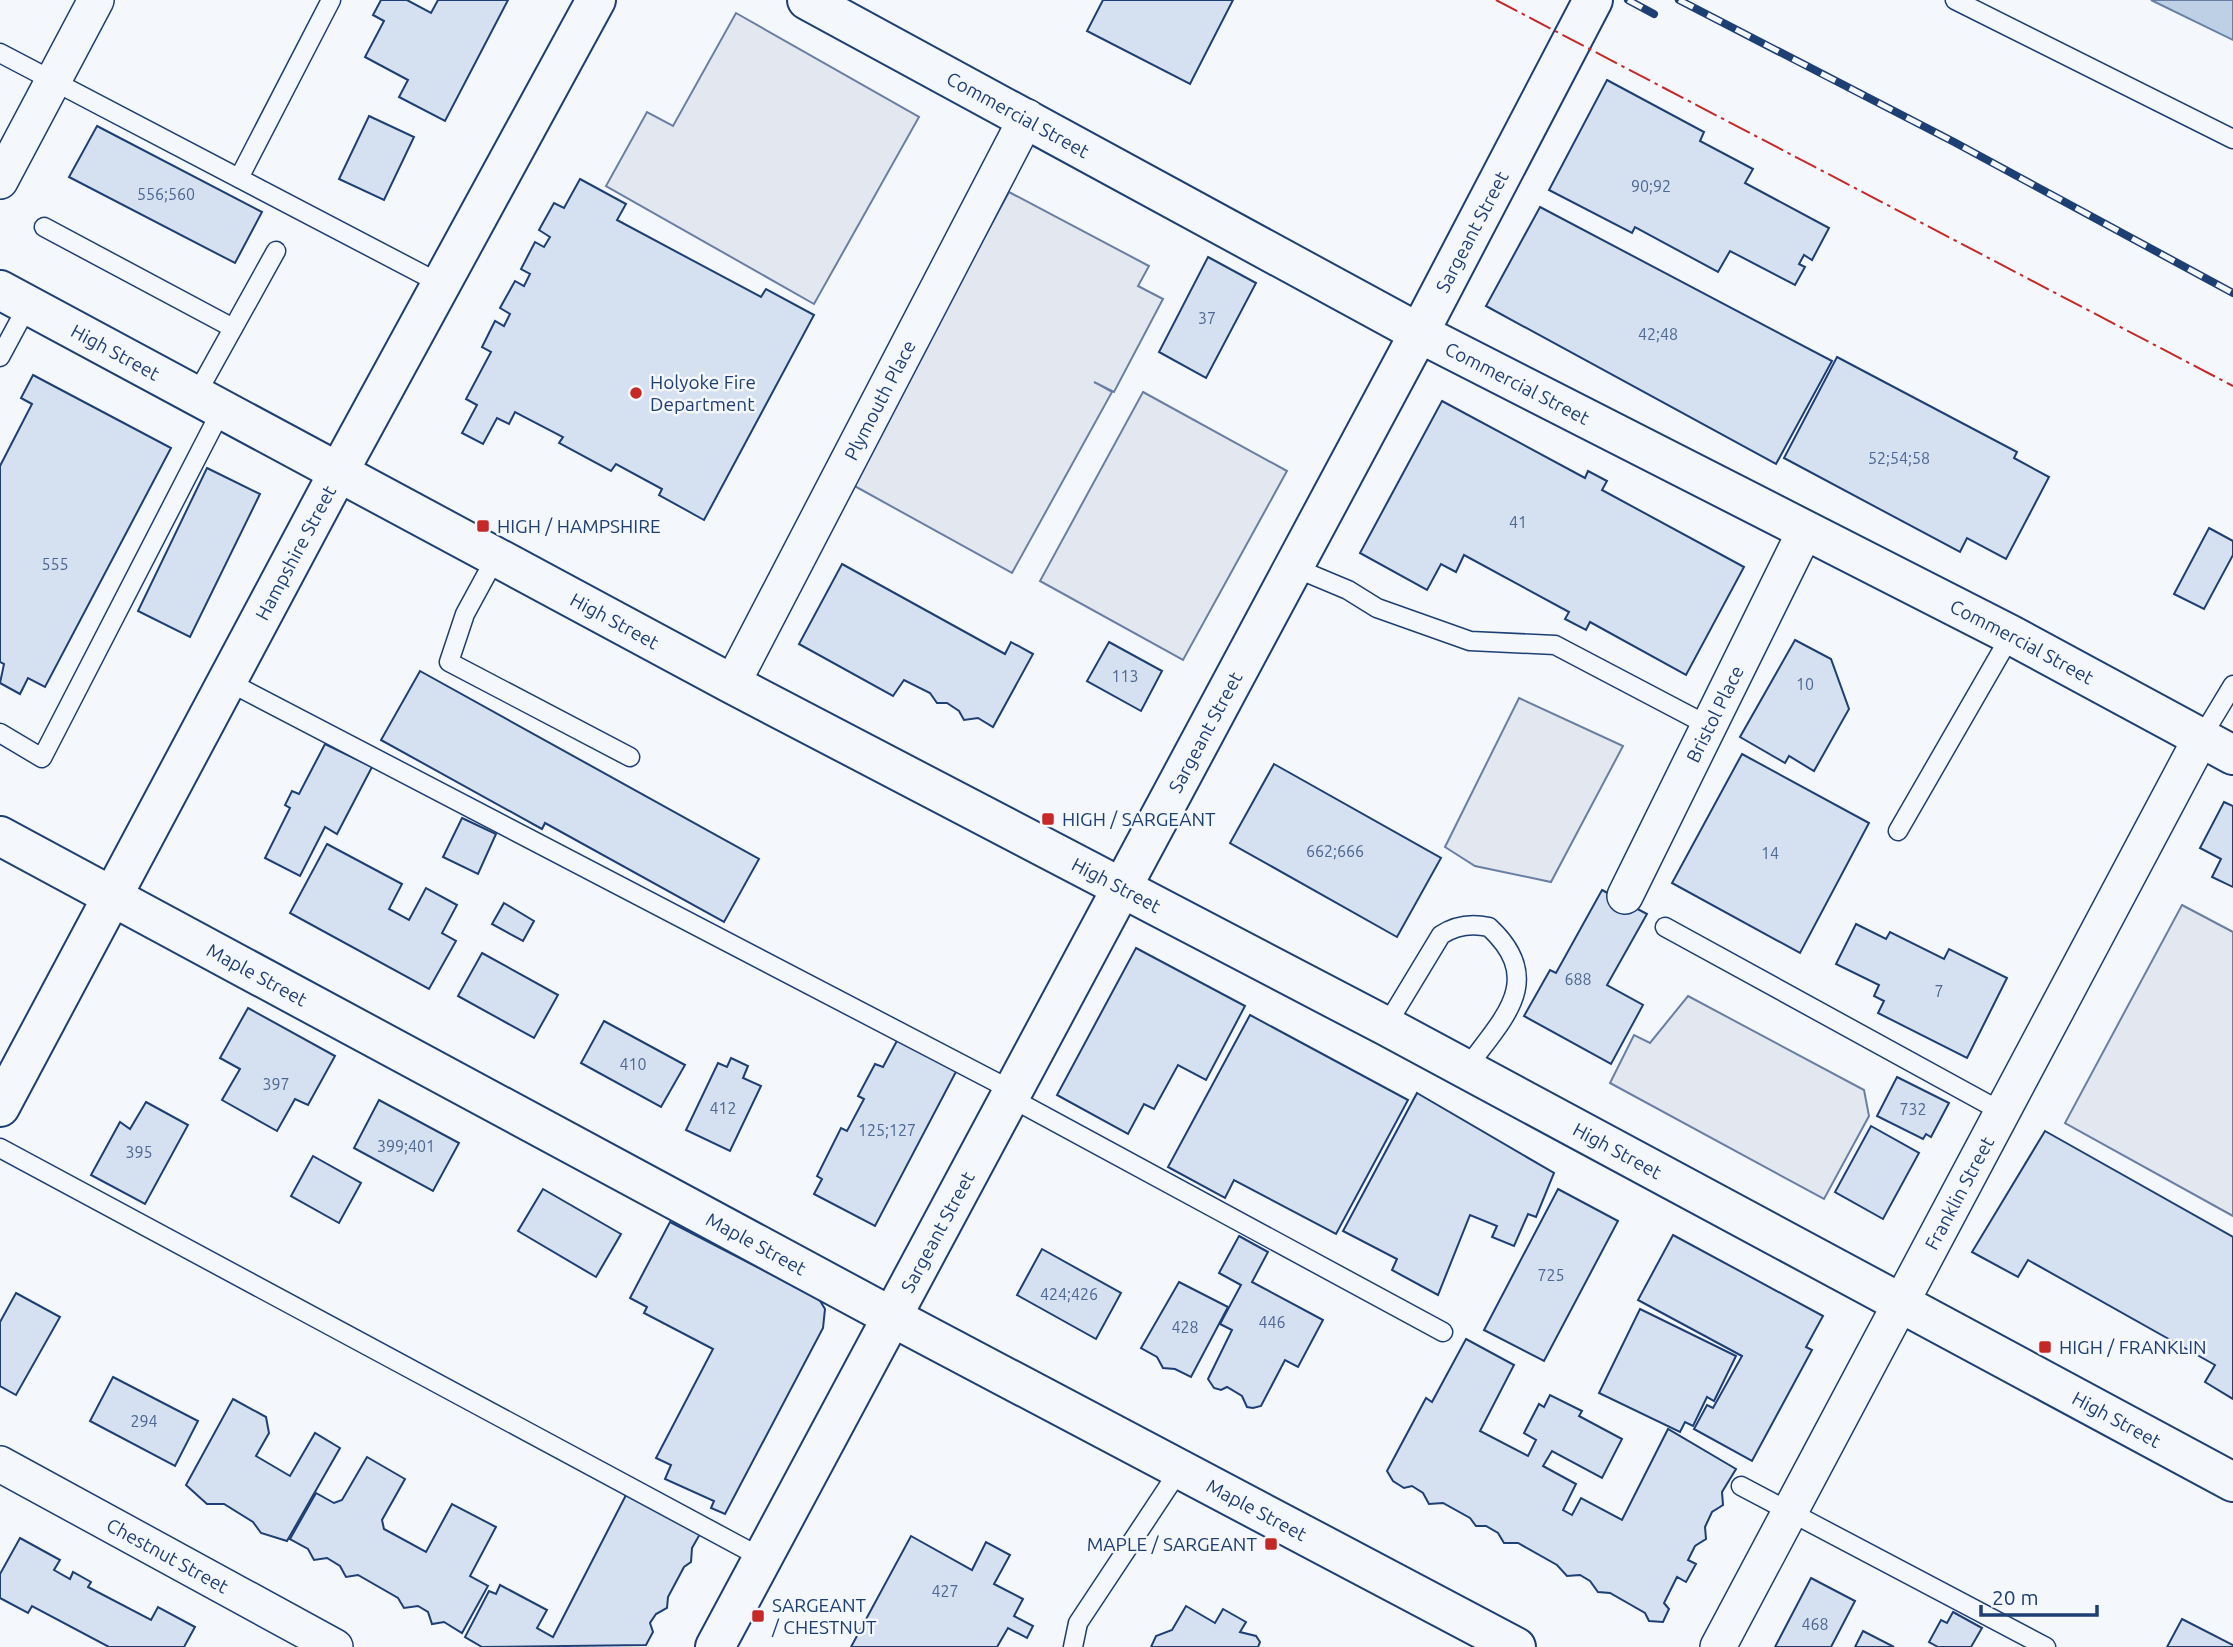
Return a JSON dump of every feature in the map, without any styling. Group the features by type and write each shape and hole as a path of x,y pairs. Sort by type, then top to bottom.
{"street":[{"path":"0,181 96,0"},
{"name":"Hampshire Street","path":"0,1107 338,473 596,0"},
{"name":"Commercial Street","path":"807,0 1027,117 1419,333 2011,635 2217,746"},
{"name":"Sargeant Street","path":"715,1647 1419,333 1593,0"},
{"name":"Plymouth Place","path":"733,684 1027,117"},
{"name":"High Street","path":"14,297 733,684 1122,885 2233,1482"},
{"name":"Bristol Place","path":"1625,896 1805,531"},
{"name":"Franklin Street","path":"1718,1647 2004,1113 2217,746"},
{"name":"Maple Street","path":"0,836 892,1317 1516,1647"},
{"name":"Chestnut Street","path":"0,1464 335,1647"}],"lane":[{"path":"239,178 331,0"},
{"path":"1955,0 2233,139"},
{"path":"0,53 441,284"},
{"path":"44,227 233,328"},
{"path":"0,733 42,758 209,402 233,328 276,251"},
{"path":"0,357 14,297"},
{"path":"496,557 465,614 449,662 630,757"},
{"path":"1293,567 1348,590 1377,608 1470,642 1555,645 1709,726"},
{"path":"1898,831 2011,635"},
{"path":"228,681 1011,1094 1443,1332"},
{"path":"2217,746 2233,685"},
{"path":"1386,1026 1441,935 1451,928 1489,927 1512,953 1518,968 1516,996 1466,1069"},
{"path":"1665,927 2004,1113"},
{"path":"0,1148 762,1558"},
{"path":"1073,1647 1079,1623 1180,1469"},
{"path":"1741,1486 2046,1647"}],"shaded area":[{"path":"736,13 919,117 814,304 606,186 647,112 673,126"},
{"path":"1009,192 1149,266 1138,286 1163,299 1114,392 1094,382 1112,392 1012,573 851,484"},
{"path":"1143,392 1287,471 1183,660 1040,581"},
{"path":"1519,698 1623,746 1551,882 1475,866 1445,847"},
{"path":"2182,905 2233,932 2233,1216 2065,1123"},
{"path":"1688,996 1864,1090 1869,1116 1824,1199 1610,1083 1634,1035 1650,1043"}],"water":[{"path":"2151,0 2233,0 2233,40"}],"building":[{"path":"381,0 407,0 431,13 438,0 508,0 445,121 399,97 408,80 365,57 384,21 373,15"},
{"path":"1103,0 1233,0 1190,84 1087,31"},
{"path":"1607,80 1704,132 1700,141 1753,169 1745,183 1829,228 1812,260 1804,255 1799,264 1805,267 1795,285 1730,251 1718,272 1635,227 1632,233 1549,190"},
{"path":"369,116 414,137 384,200 339,179"},
{"path":"97,126 262,212 235,263 69,177"},
{"path":"580,179 626,204 617,220 761,297 766,289 814,315 704,520 659,495 662,489 616,464 611,471 559,443 563,437 515,412 509,424 497,418 483,444 462,433 477,405 466,399 491,352 482,347 495,321 504,326 510,314 500,308 515,281 524,286 530,274 521,269 535,242 544,247 550,237 539,230 554,203 564,208"},
{"path":"1540,207 1832,361 1776,464 1486,306"},
{"path":"1208,257 1256,283 1206,378 1159,352"},
{"path":"1837,357 2017,452 2014,458 2049,477 2006,559 1967,538 1960,552 1784,458"},
{"path":"33,375 171,448 45,687 28,678 20,694 0,683 4,664 0,662 0,466 32,404 21,398"},
{"path":"1442,401 1585,478 1588,471 1607,481 1602,490 1744,567 1686,675 1590,622 1586,630 1565,619 1569,612 1464,555 1456,572 1441,564 1427,590 1360,553"},
{"path":"207,468 260,494 190,637 138,611"},
{"path":"2209,528 2233,541 2233,555 2204,609 2174,594"},
{"path":"842,564 1005,654 1011,642 1033,654 993,727 978,718 964,720 959,711 947,703 937,703 930,693 904,680 893,696 799,644"},
{"path":"1795,640 1831,659 1849,709 1814,771 1789,756 1785,763 1740,737"},
{"path":"1109,642 1162,671 1141,711 1087,681"},
{"path":"420,671 759,859 724,922 545,823 542,829 381,740"},
{"path":"325,744 372,767 337,834 325,827 300,876 265,858 290,808 285,805 292,791 299,794"},
{"path":"1742,754 1869,823 1800,953 1672,883"},
{"path":"1274,764 1441,858 1397,937 1230,843"},
{"path":"2224,802 2233,806 2233,887 2212,877 2221,859 2200,848"},
{"path":"462,818 496,834 478,874 443,857"},
{"path":"327,844 402,884 389,909 409,920 426,888 457,905 442,933 456,941 429,989 290,913"},
{"path":"1602,890 1647,914 1607,985 1643,1005 1611,1064 1524,1016 1550,970 1556,973"},
{"path":"504,903 534,921 523,941 492,924"},
{"path":"1856,924 1886,939 1890,932 1944,959 1949,949 2007,978 1967,1058 1878,1013 1884,1001 1874,996 1879,985 1836,964"},
{"path":"1136,948 1245,1006 1206,1080 1178,1065 1154,1109 1144,1104 1128,1134 1057,1095"},
{"path":"482,953 558,995 534,1038 458,996"},
{"path":"248,1008 335,1056 308,1105 295,1099 277,1131 222,1100 240,1069 220,1058"},
{"path":"1250,1015 1408,1100 1336,1234 1234,1180 1225,1198 1168,1167"},
{"path":"604,1021 685,1065 661,1107 581,1063"},
{"path":"900,1035 959,1066 875,1226 814,1194 822,1179 817,1176 841,1128 847,1131 864,1099 858,1096 875,1064 883,1067"},
{"path":"731,1058 748,1066 743,1078 761,1086 730,1151 686,1130 718,1063 727,1067"},
{"path":"1897,1077 1949,1103 1931,1137 1926,1134 1923,1139 1877,1116"},
{"path":"1417,1093 1554,1173 1536,1217 1528,1214 1514,1246 1492,1237 1497,1226 1470,1215 1438,1295 1392,1270 1397,1259 1343,1231"},
{"path":"379,1100 459,1143 433,1191 354,1148"},
{"path":"146,1102 188,1125 145,1204 91,1175 120,1122 130,1129"},
{"path":"1871,1126 1919,1153 1883,1219 1835,1192"},
{"path":"2045,1131 2233,1237 2233,1399 2205,1382 2215,1365 2028,1260 2018,1277 1972,1252"},
{"path":"313,1156 361,1183 339,1223 291,1196"},
{"path":"543,1189 621,1234 596,1277 518,1231"},
{"path":"1558,1189 1618,1221 1544,1361 1484,1330"},
{"path":"670,1222 819,1299 825,1309 823,1328 725,1514 711,1508 714,1501 665,1479 671,1465 656,1458 713,1349 644,1313 647,1307 630,1298"},
{"path":"1673,1235 1823,1316 1806,1347 1812,1350 1752,1461 1694,1429 1707,1405 1713,1408 1742,1356 1638,1300"},
{"path":"1239,1236 1268,1252 1252,1282 1323,1320 1298,1367 1285,1360 1261,1406 1253,1408 1247,1407 1242,1396 1227,1387 1221,1390 1214,1388 1208,1379 1232,1330 1220,1324 1241,1285 1219,1273"},
{"path":"1042,1249 1121,1293 1096,1339 1017,1295"},
{"path":"1179,1282 1228,1307 1191,1377 1175,1369 1163,1368 1157,1357 1141,1348"},
{"path":"16,1293 60,1317 16,1395 0,1386 0,1322"},
{"path":"1640,1309 1736,1356 1714,1401 1707,1397 1693,1426 1685,1422 1680,1432 1599,1393"},
{"path":"1466,1339 1514,1365 1480,1431 1528,1456 1536,1440 1524,1433 1539,1404 1544,1407 1550,1395 1582,1411 1579,1416 1622,1439 1602,1478 1552,1451 1543,1466 1576,1484 1563,1510 1572,1515 1581,1498 1622,1520 1668,1429 1736,1469 1722,1492 1723,1505 1712,1512 1705,1527 1706,1539 1695,1546 1688,1560 1696,1564 1686,1582 1677,1577 1664,1603 1669,1609 1663,1622 1649,1621 1645,1613 1610,1593 1598,1592 1590,1581 1580,1575 1567,1576 1557,1565 1518,1543 1504,1543 1498,1533 1486,1526 1476,1526 1470,1518 1443,1503 1429,1504 1423,1493 1412,1486 1404,1488 1393,1481 1387,1471 1426,1398 1432,1402"},
{"path":"113,1377 198,1421 175,1466 90,1421"},
{"path":"233,1399 266,1417 269,1433 256,1456 290,1476 315,1433 340,1448 287,1541 261,1533 253,1522 224,1504 207,1504 186,1485"},
{"path":"367,1457 405,1479 382,1520 384,1529 426,1552 452,1504 496,1527 470,1576 488,1586 462,1633 444,1622 432,1624 428,1612 418,1606 404,1608 398,1598 358,1575 346,1577 340,1566 327,1558 314,1560 308,1549 290,1539 316,1493 334,1503 342,1500"},
{"path":"626,1495 700,1534 692,1548 691,1562 684,1567 668,1597 667,1608 656,1614 650,1623 653,1632 646,1645 482,1647 465,1637 489,1591 496,1594 500,1585 547,1610 537,1628 553,1637"},
{"path":"911,1536 972,1570 986,1542 1010,1555 994,1584 1023,1599 1014,1616 1033,1626 1027,1638 1008,1628 997,1647 851,1647"},
{"path":"20,1538 60,1560 54,1570 70,1579 73,1572 91,1582 88,1587 151,1620 158,1607 195,1627 184,1647 109,1647 32,1606 28,1613 0,1598 0,1574"},
{"path":"1811,1578 1855,1601 1831,1647 1775,1647"},
{"path":"1186,1606 1215,1623 1223,1609 1246,1622 1240,1632 1256,1636 1260,1642 1258,1647 1151,1647 1156,1636 1172,1630"},
{"path":"1953,1612 1982,1628 1971,1647 1938,1647 1929,1642 1941,1620 1947,1623"},
{"path":"2182,1619 2233,1645 2233,1647 2167,1647"},
{"path":"1863,1631 1894,1647 1855,1647"}],"railway":[{"path":"1628,0 1654,14"},
{"path":"1679,0 1954,142 2233,293"}],"power":[{"path":"1496,0 2233,386"}],"place":[{"name":"Holyoke Fire Department","path":"636,393"},
{"name":"HIGH / HAMPSHIRE","path":"483,526"},
{"name":"HIGH / SARGEANT","path":"1048,819"},
{"name":"HIGH / FRANKLIN","path":"2045,1347"},
{"name":"MAPLE / SARGEANT","path":"1271,1544"},
{"name":"SARGEANT / CHESTNUT","path":"758,1616"}]}
